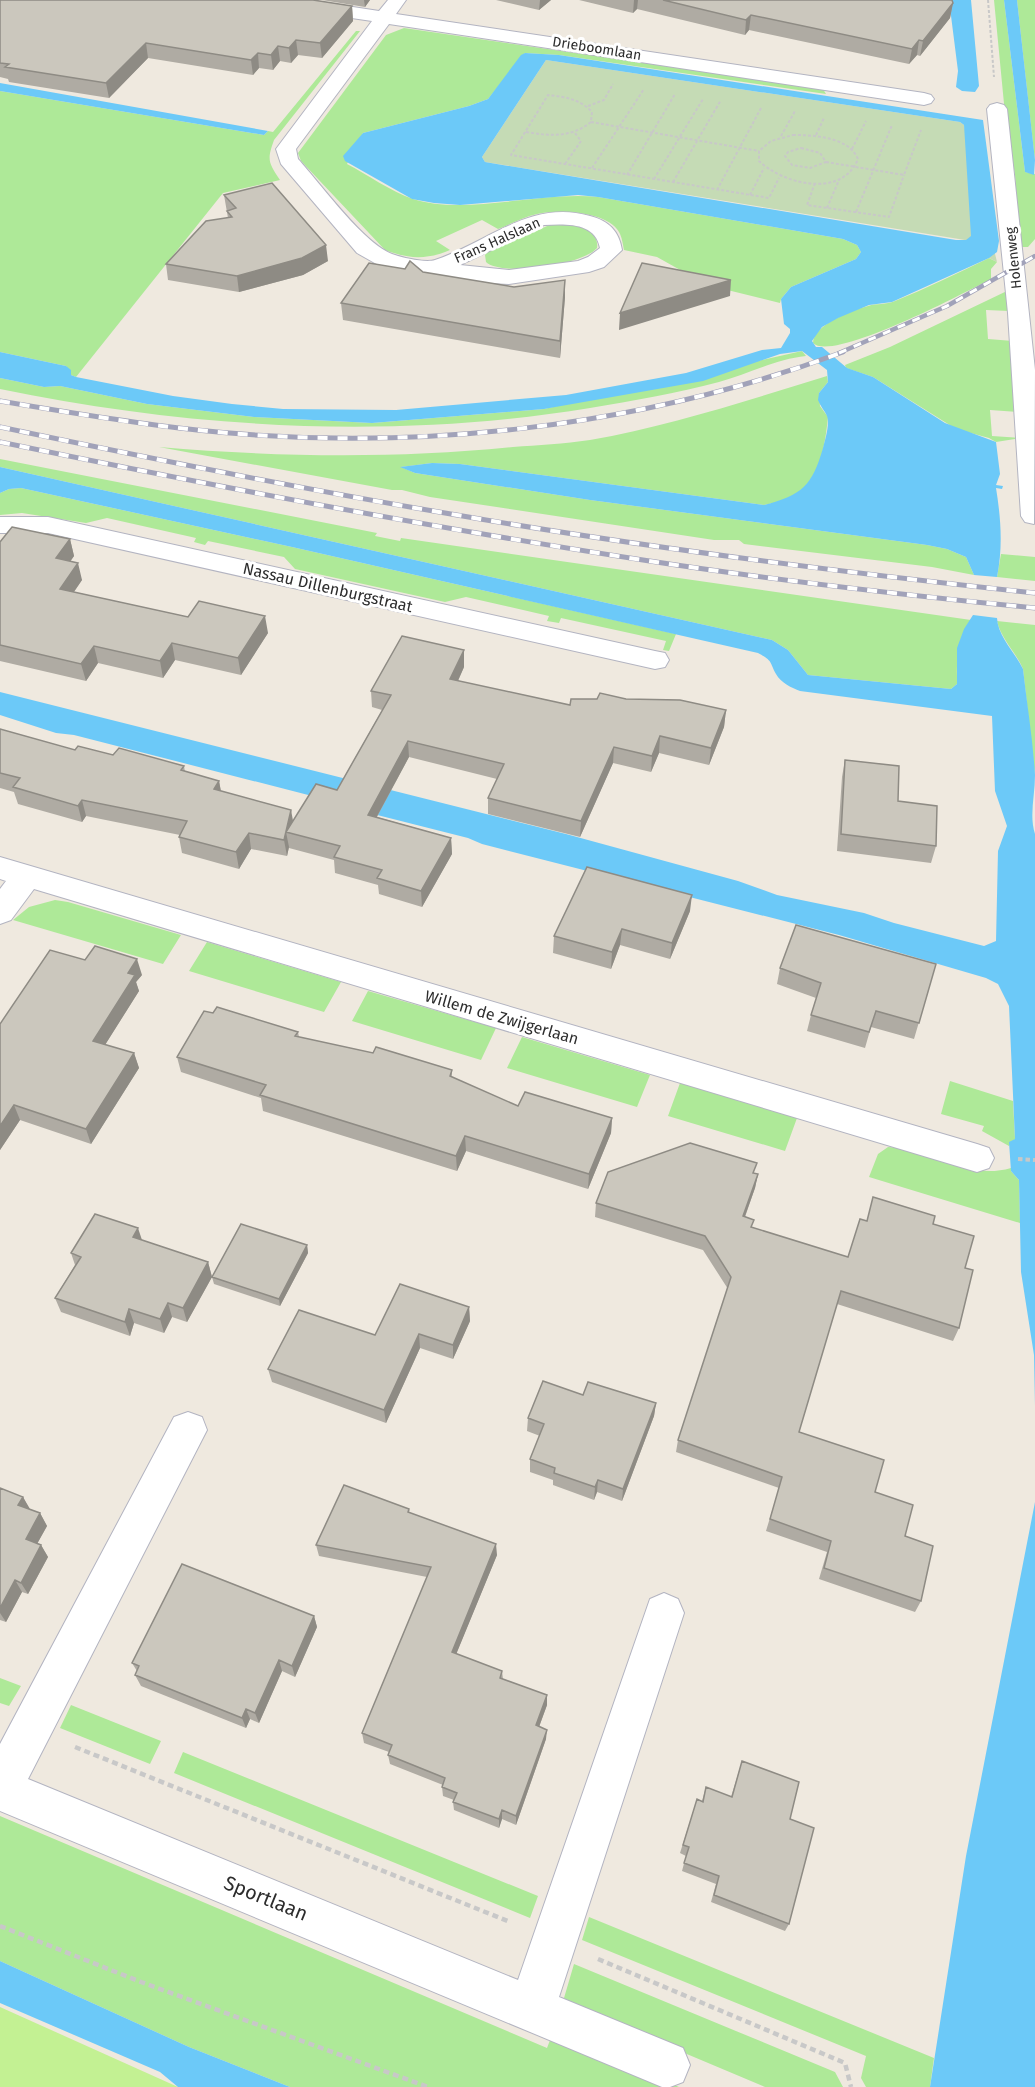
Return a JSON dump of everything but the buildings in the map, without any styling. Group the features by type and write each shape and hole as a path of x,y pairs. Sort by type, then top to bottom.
{"street":[{"name":"Drieboomlaan","path":"270,0 391,8 924,99"},
{"name":"Frans Halslaan","path":"391,8 286,149 288,160 365,248 388,261 436,268 509,277 596,262 612,250 608,235 600,227 587,220 540,219 436,268"},
{"name":"Holenweg","path":"997,109 1019,313 1034,516"},
{"name":"Nassau Dillenburgstraat","path":"0,525 48,525 655,660"},
{"name":"Willem de Zwijgerlaan","path":"0,912 13,872 977,1158"},
{"name":"Sportlaan","path":"188,1430 0,1788 666,2065"},
{"path":"532,2008 664,1613"}],"path":[{"path":"988,0 997,109"},
{"path":"592,169 649,81"},
{"path":"627,175 680,86"},
{"path":"654,179 708,90"},
{"path":"673,182 726,93"},
{"path":"591,122 592,112 588,106 572,99 548,95 510,155 769,198 779,178"},
{"path":"717,190 765,99"},
{"path":"781,137 798,104"},
{"path":"852,149 868,115"},
{"path":"856,212 894,119"},
{"path":"526,132 549,136 575,133 591,122 759,151 771,141 781,137 816,135 837,140 852,149 857,162 846,176 815,183 779,178 764,168 759,161 759,151"},
{"path":"815,183 807,205 889,217 924,123"},
{"path":"565,164 581,141 575,133"},
{"path":"826,162 824,154 810,148 794,149 785,156 792,165 801,168 820,166 826,162 904,175"},
{"path":"750,195 764,168"},
{"path":"827,208 839,179"},
{"path":"31,1729 553,1940 845,2063 851,2087"},
{"path":"0,1926 141,1983 428,2087"}],"green space":[{"path":"994,0 1004,0 1025,172 1035,174 1035,239 1028,247 1020,247 1015,175 1005,114"},
{"path":"1017,0 1035,0 1035,160 1034,152"},
{"path":"404,28 823,89 826,94 559,55 525,53 488,99 363,133 347,164 396,192 433,204 456,205 552,197 598,197 843,239 857,245 861,252 856,259 791,287 780,303 707,285 657,257 624,250 620,234 613,225 581,213 546,212 498,229 482,220 436,241 450,250 425,257 410,257 385,250 301,161 298,153 386,35"},
{"path":"356,31 360,31 274,140 270,161 280,180 223,193 76,377 71,375 66,366 0,352 0,91 264,135 268,131 273,132"},
{"path":"546,60 960,122 964,125 997,262 965,240 485,162 482,157"},
{"path":"552,224 582,227 588,230 597,240 597,248 576,259 542,267 508,269 486,262 485,255 488,251"},
{"path":"989,258 997,262 991,269 991,279 929,310 871,335 845,343 825,347 813,343 819,330 834,319 871,305 895,301"},
{"path":"1009,290 1009,311 986,310 988,339 1013,341 1018,412 990,410 992,436 1022,438 996,442 956,429 873,377 846,368 845,365 890,347"},
{"path":"802,351 806,356 773,363 719,382 639,400 516,418 442,424 368,427 294,426 220,421 73,403 0,389 0,378 44,387 60,386 147,404 254,417 372,423 544,409"},
{"path":"827,376 828,382 819,393 820,406 828,417 827,428 823,451 815,472 809,482 792,497 764,505 460,464 432,463 401,467 415,473 590,500 927,545 947,549 966,557 974,575 932,567 744,544 739,540 714,540 430,497 402,490 159,447 291,455 380,455 468,451 590,440 680,420"},
{"path":"0,459 377,533 375,536 400,541 401,538 971,620 962,635 957,658 957,684 951,689 808,675 788,650 772,640 0,467"},
{"path":"21,488 676,634 669,651 663,650 666,641 561,618 559,623 547,621 549,616 466,597 445,602 295,569 284,557 208,541 205,545 194,542 196,538 107,518 86,523 22,513 0,515 0,493 9,489"},
{"path":"1001,554 1035,557 1035,581 997,577"},
{"path":"997,621 1035,625 1035,776 1023,669"},
{"path":"55,900 181,935 163,964 13,920 29,907"},
{"path":"207,942 341,982 324,1012 189,971"},
{"path":"368,991 496,1028 481,1060 352,1021"},
{"path":"522,1037 650,1075 637,1107 507,1068"},
{"path":"950,1081 1013,1101 1015,1139 1009,1146 982,1131 984,1126 941,1114"},
{"path":"680,1083 797,1118 785,1151 668,1116"},
{"path":"888,1147 919,1153 964,1168 995,1171 1011,1168 1019,1180 1020,1223 869,1177 878,1154"},
{"path":"0,1678 21,1686 9,1706 0,1703"},
{"path":"71,1705 161,1741 150,1764 60,1728"},
{"path":"183,1752 538,1896 530,1918 174,1773"},
{"path":"0,1816 547,2048 552,2035 679,2087 290,2087 189,2047 0,1961"},
{"path":"589,1917 934,2058 930,2087 866,2087 861,2078 866,2056 582,1940"},
{"path":"574,1964 835,2072 843,2087 765,2087 568,2004 564,1998"},
{"path":"0,2007 178,2087 0,2087"}],"water":[{"path":"949,0 971,0 979,86 975,92 962,91 956,87 958,71"},
{"path":"1004,0 1017,0 1035,160 1034,175 1025,172"},
{"path":"525,53 559,55 983,120 999,241 997,252 989,258 892,302 869,305 838,318 822,327 812,341 816,347 822,347 847,368 873,377 945,423 996,442 1000,474 996,485 1003,486 1002,489 996,488 1001,533 997,577 974,575 966,557 947,549 927,545 590,500 415,473 400,467 432,463 460,464 764,505 788,497 804,487 814,472 825,441 828,419 818,400 819,393 828,382 827,370 802,351 780,354 703,381 544,409 372,423 254,417 147,404 60,386 44,387 0,378 0,352 66,366 71,370 71,375 76,377 173,396 283,409 396,410 566,395 686,373 762,350 781,348 790,329 784,324 781,299 791,287 856,259 861,252 857,245 843,239 598,197 578,195 460,205 434,203 412,199 345,161 343,156 363,133 488,99 521,55","holes":["546,60 960,122 964,125 971,236 966,240 485,162 482,157"]},
{"path":"0,83 268,131 264,135 0,91"},
{"path":"0,467 772,640 788,650 808,675 951,689 957,684 957,648 964,629 973,615 997,618 1000,632 1023,669 1035,775 1032,813 1035,834 1035,1406 1034,1355 1021,1272 1019,1180 1011,1171 1009,1142 1015,1139 1009,1006 998,984 986,978 839,935 482,844 468,838 318,800 316,797 74,735 56,733 0,715 0,692 566,834 738,881 777,895 864,913 984,946 996,941 998,851 1007,826 995,791 992,716 800,691 781,680 768,660 758,653 21,488 9,489 0,493"},
{"path":"1035,1502 1035,2087 930,2087 966,1856"},
{"path":"0,1961 189,2047 290,2087 178,2087 160,2072 0,2003"}],"railway":[{"path":"839,353 947,306 1035,256"},
{"path":"0,401 197,430 278,436 360,438 443,435 524,428 606,416 686,399 766,378 843,352"},
{"path":"0,427 278,483 592,537 740,558 1035,593"},
{"path":"0,442 320,505 562,547 790,581 1035,608"}]}
